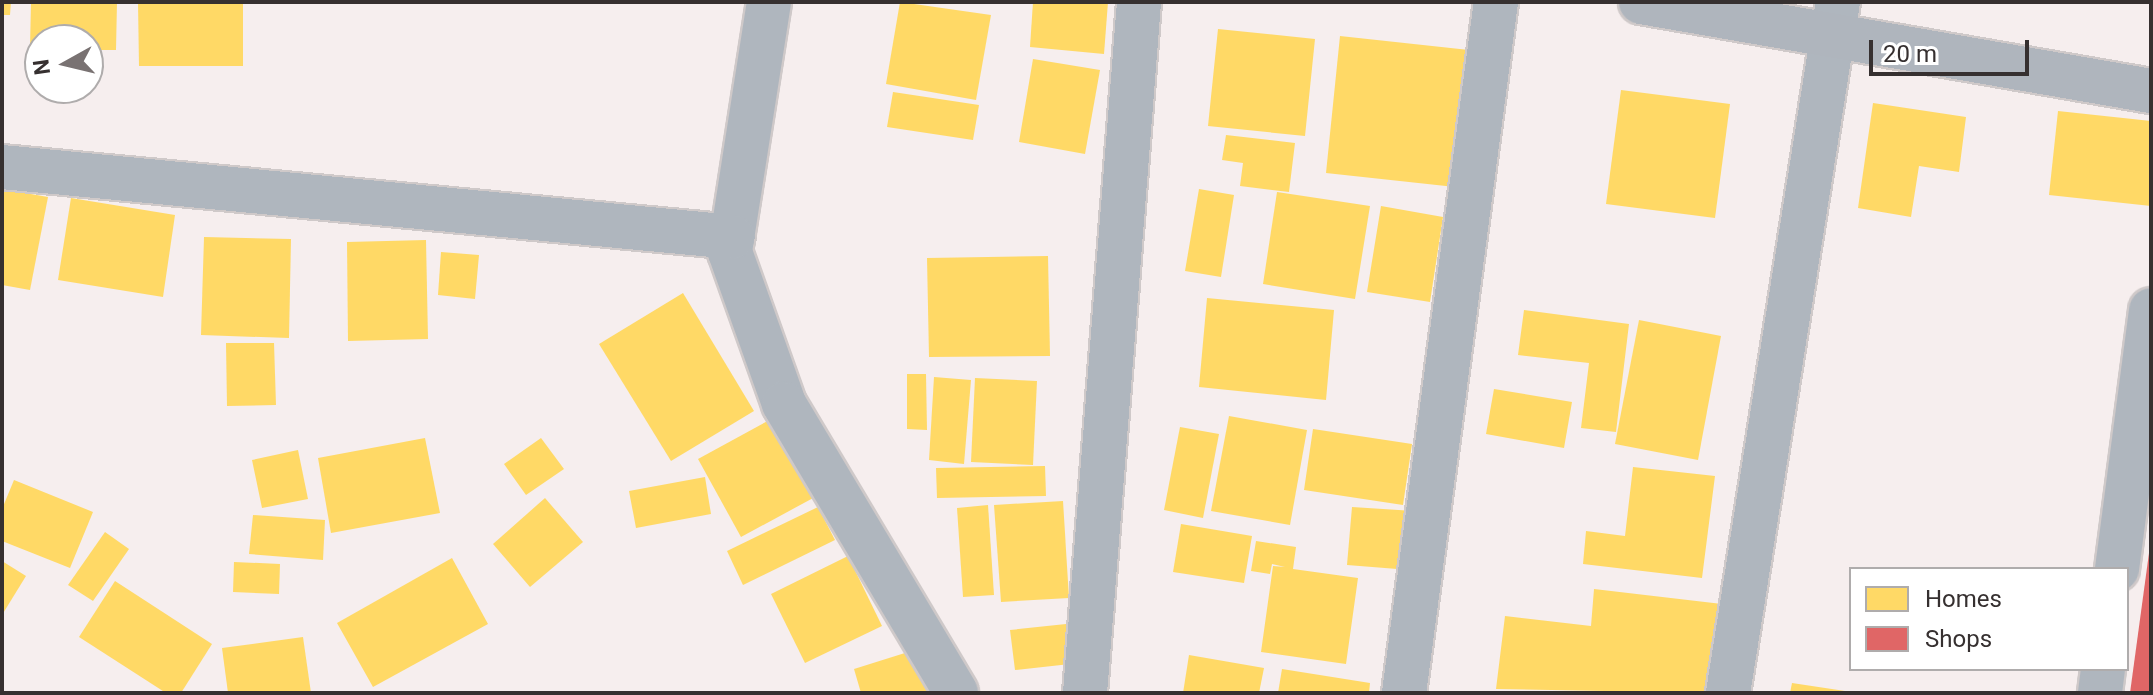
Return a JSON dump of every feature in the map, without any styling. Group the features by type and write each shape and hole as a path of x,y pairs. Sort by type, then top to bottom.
{"main road":[{"path":"1641,2 1835,19 2151,91"}],"street":[{"path":"769,2 730,252 784,404 956,693"},
{"path":"1085,693 1139,2"},
{"path":"1404,693 1496,2"},
{"path":"1728,693 1835,19"},
{"path":"2,167 733,237"},
{"path":"2117,567 2151,310"},
{"path":"2100,693 2103,671"}],"building: Homes":[{"path":"2,2 11,2 10,15 2,15"},
{"path":"31,2 117,2 116,50 104,50 104,24 31,24"},
{"path":"243,2 243,66 139,66 138,3"},
{"path":"900,2 991,15 976,100 886,84"},
{"path":"1033,2 1108,2 1104,54 1030,47"},
{"path":"1218,29 1315,39 1305,136 1208,126"},
{"path":"1340,36 1469,50 1455,187 1326,173"},
{"path":"1033,59 1100,70 1085,154 1019,142"},
{"path":"1621,90 1730,104 1715,218 1606,204"},
{"path":"893,92 979,105 973,140 887,127"},
{"path":"1873,103 1966,117 1959,172 1919,166 1911,217 1858,208"},
{"path":"2058,111 2151,121 2151,206 2049,195"},
{"path":"1226,135 1295,143 1289,192 1240,186 1243,163 1222,160"},
{"path":"2,189 48,197 30,290 2,285"},
{"path":"1199,189 1234,195 1221,277 1185,271"},
{"path":"1277,192 1370,206 1355,299 1263,284"},
{"path":"71,198 175,215 163,297 58,280"},
{"path":"1381,206 1443,217 1430,302 1367,292"},
{"path":"204,237 291,239 289,338 201,335"},
{"path":"426,240 428,339 348,341 347,242"},
{"path":"441,252 479,255 475,299 438,295"},
{"path":"1048,256 1050,356 929,357 927,258"},
{"path":"683,293 754,411 671,461 599,344"},
{"path":"1207,298 1334,310 1326,400 1199,387"},
{"path":"1524,310 1629,324 1616,432 1581,428 1589,363 1518,355"},
{"path":"1639,320 1721,336 1698,460 1615,444"},
{"path":"226,343 274,343 276,405 227,406"},
{"path":"907,374 926,374 927,430 907,429"},
{"path":"934,377 971,380 964,464 929,460"},
{"path":"975,378 1037,381 1033,465 971,462"},
{"path":"1494,389 1572,402 1564,448 1486,434"},
{"path":"1229,416 1307,430 1290,525 1211,511"},
{"path":"773,418 815,497 741,537 698,459"},
{"path":"1180,427 1219,434 1203,518 1164,510"},
{"path":"1313,429 1412,444 1403,505 1304,490"},
{"path":"425,438 440,513 331,533 318,458"},
{"path":"541,438 564,469 526,495 504,464"},
{"path":"298,450 308,499 262,508 252,460"},
{"path":"1045,466 1046,496 937,498 936,468"},
{"path":"1633,467 1715,476 1702,578 1583,564 1586,531 1625,536"},
{"path":"705,477 711,514 636,528 629,491"},
{"path":"14,480 93,512 70,568 2,541 2,509"},
{"path":"545,498 583,542 530,587 493,544"},
{"path":"1063,501 1069,598 1001,602 994,505"},
{"path":"988,505 994,595 963,597 957,508"},
{"path":"818,507 835,540 743,585 727,551"},
{"path":"1352,507 1414,511 1410,570 1347,565"},
{"path":"253,515 325,520 323,560 249,554"},
{"path":"1181,524 1252,536 1244,583 1173,572"},
{"path":"105,532 129,549 93,601 68,585"},
{"path":"1256,541 1296,547 1293,569 1358,578 1346,664 1261,652 1273,566 1285,567 1272,564 1270,574 1251,571"},
{"path":"848,556 882,626 805,663 771,594"},
{"path":"452,558 488,624 373,687 337,623"},
{"path":"2,561 26,576 2,615"},
{"path":"234,562 280,564 279,594 233,592"},
{"path":"115,581 212,644 181,693 166,693 79,637"},
{"path":"1594,589 1722,604 1712,693 1496,689 1505,616 1591,626"},
{"path":"1066,624 1070,664 1015,670 1010,630"},
{"path":"303,637 311,693 228,693 222,648"},
{"path":"924,647 938,693 861,693 854,669"},
{"path":"1189,655 1264,668 1259,693 1183,693"},
{"path":"1282,669 1370,683 1369,693 1278,693"},
{"path":"1792,683 1845,691 1845,693 1790,693"}],"building: Shops":[{"path":"2149,553 2151,693 2130,693"}]}
